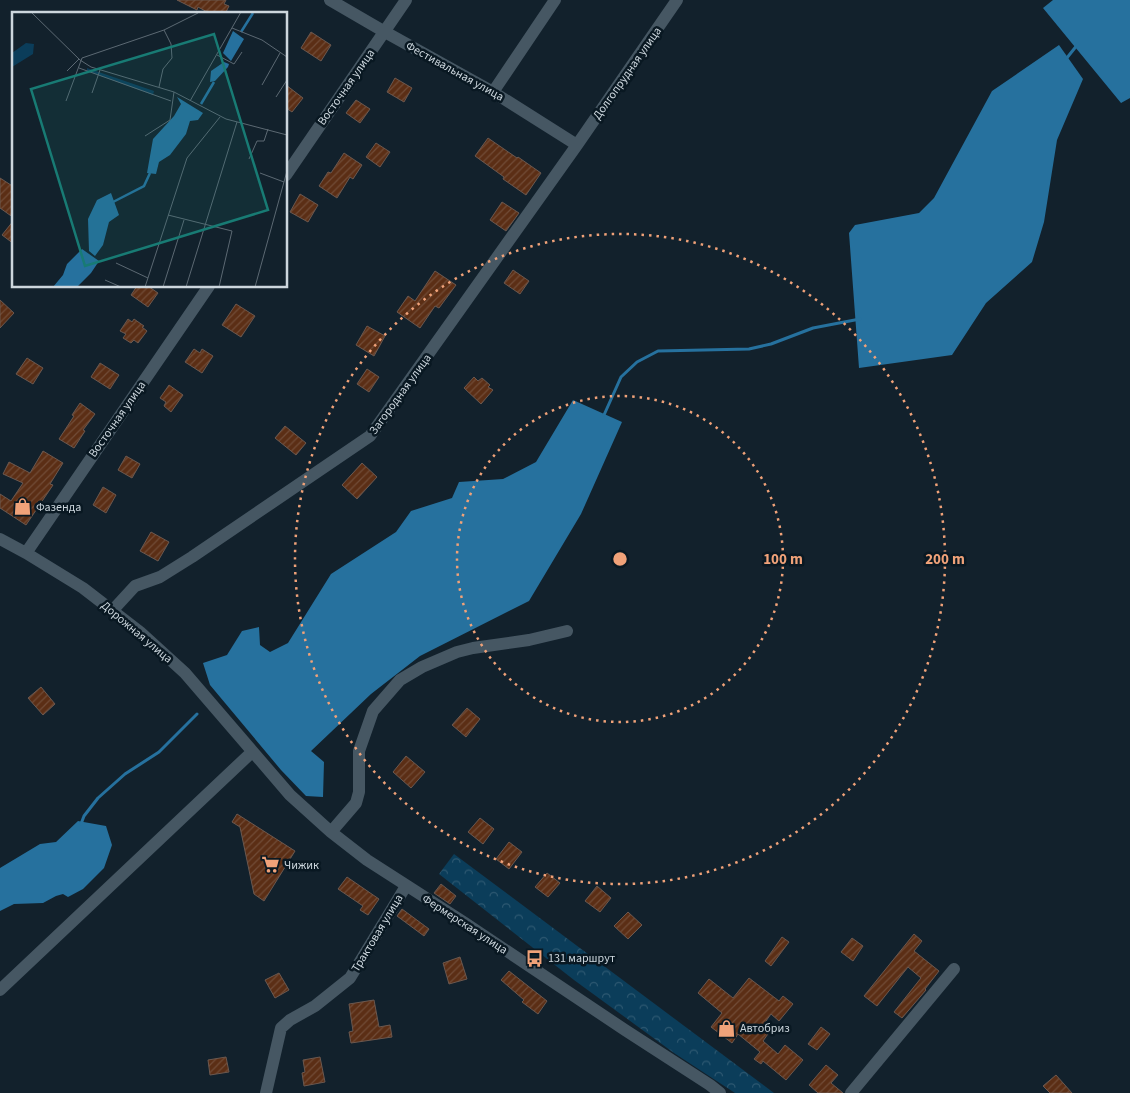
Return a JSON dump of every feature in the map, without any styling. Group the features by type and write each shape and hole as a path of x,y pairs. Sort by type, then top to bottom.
{"street":[{"name":"Фестивальная улица","path":"330,0 493,92 577,146"},
{"name":"Восточная улица","path":"288,171 406,0"},
{"path":"493,92 555,0"},
{"name":"Долгопрудная улица","path":"577,146 677,0"},
{"name":"Загородная улица","path":"112,610 136,586 160,577 192,557 370,436 577,146"},
{"name":"Восточная улица","path":"26,553 208,288"},
{"name":"Дорожная улица","path":"0,539 82,588 140,632 186,674 252,752"},
{"path":"331,832 356,803 359,792 359,751 373,711 400,680 422,666 456,652 529,640 567,631"},
{"path":"0,990 252,752"},
{"name":"Фермерская улица","path":"252,752 290,795 331,832 367,860 465,922 720,1093"},
{"name":"Трактовая улица","path":"266,1093 281,1028 290,1020 315,1006 350,978 406,886"},
{"path":"851,1093 954,969"}],"green space":[{"path":"454,854 774,1093 735,1093 674,1053 574,980 439,874"}],"shaded area":[{"path":"1053,0 1130,0 1130,98 1121,103 1043,8"},
{"path":"1059,45 1083,79 1057,140 1044,222 1032,262 986,303 952,355 859,368 849,233 855,225 919,213 934,198 992,91"},
{"path":"573,400 622,422 581,514 529,601 420,656 371,694 311,751 324,762 323,797 306,796 281,770 210,685 203,663 227,655 242,631 259,627 260,645 270,652 288,643 331,574 396,532 411,511 452,498 459,482 503,479 536,462"},
{"path":"78,821 106,826 112,845 104,868 83,889 68,897 63,894 43,903 14,904 0,911 0,868 40,844 56,842"}],"building":[{"path":"177,0 226,0 224,4 229,6 226,12 207,12 198,7 197,10"},
{"path":"311,32 331,45 321,61 301,48"},
{"path":"395,78 412,88 404,102 387,92"},
{"path":"288,87 303,98 292,112 288,109"},
{"path":"356,100 370,109 360,123 346,113"},
{"path":"488,138 541,173 526,195 475,156"},
{"path":"376,143 390,152 380,167 366,157"},
{"path":"344,153 362,165 353,179 350,177 337,198 319,186 328,172 331,173"},
{"path":"0,178 12,186 12,217 0,208"},
{"path":"300,194 318,205 308,222 290,212"},
{"path":"502,202 519,213 506,231 490,220"},
{"path":"12,222 12,242 2,235"},
{"path":"513,270 529,281 520,294 504,283"},
{"path":"435,271 456,285 439,308 435,306 420,328 397,312 408,296 415,301"},
{"path":"136,288 151,288 158,293 148,307 131,295"},
{"path":"0,300 14,313 0,328"},
{"path":"236,304 255,316 241,337 222,325"},
{"path":"128,319 132,322 134,319 144,326 142,327 147,331 138,343 134,340 131,343 123,338 126,334 120,331"},
{"path":"367,326 385,336 374,356 356,345"},
{"path":"194,349 200,353 202,349 213,356 202,373 185,362"},
{"path":"27,358 43,368 33,384 16,374"},
{"path":"100,363 119,375 110,389 91,377"},
{"path":"367,369 379,377 369,392 357,384"},
{"path":"474,377 478,381 482,378 490,385 488,387 493,390 481,404 464,388"},
{"path":"169,385 183,395 171,412 164,406 166,402 160,398"},
{"path":"80,403 95,414 83,430 85,431 74,448 59,439"},
{"path":"285,426 306,443 296,455 275,438"},
{"path":"43,451 63,463 50,484 53,485 26,525 0,508 0,494 11,501 23,483 3,474 9,462 30,473"},
{"path":"126,456 140,464 132,478 118,470"},
{"path":"362,463 377,477 357,499 342,485"},
{"path":"103,487 116,495 106,513 93,505"},
{"path":"151,532 169,542 158,561 140,551"},
{"path":"41,687 55,704 43,715 28,698"},
{"path":"467,708 480,719 466,737 452,725"},
{"path":"406,756 425,772 411,788 393,772"},
{"path":"237,814 295,851 264,901 254,894 240,827 232,822"},
{"path":"480,818 494,829 483,844 468,832"},
{"path":"509,842 522,852 509,869 496,859"},
{"path":"547,873 560,883 548,897 535,887"},
{"path":"347,877 379,899 368,915 360,910 363,906 338,889"},
{"path":"441,884 456,896 450,904 434,893"},
{"path":"597,886 611,898 600,912 585,901"},
{"path":"402,909 429,929 424,936 397,916"},
{"path":"628,912 642,925 628,939 614,926"},
{"path":"914,934 922,941 914,951 939,971 926,990 902,1018 894,1012 921,978 908,967 877,1006 864,996"},
{"path":"782,937 789,942 771,966 765,961"},
{"path":"852,938 863,946 853,961 841,952"},
{"path":"460,957 467,979 449,984 443,963"},
{"path":"509,971 547,1001 538,1014 522,1002 524,1000 501,980"},
{"path":"279,973 289,990 275,998 265,980"},
{"path":"749,978 779,1001 783,996 793,1004 779,1021 771,1014 763,1025 770,1031 763,1041 778,1054 785,1045 803,1060 786,1080 763,1061 761,1064 754,1059 760,1052 738,1034 732,1043 711,1027 722,1013 698,993 709,979 733,998"},
{"path":"374,1000 379,1027 390,1025 392,1037 351,1043 349,1032 353,1031 349,1004"},
{"path":"821,1027 830,1034 817,1050 808,1044"},
{"path":"226,1057 229,1072 210,1075 208,1060"},
{"path":"320,1057 325,1082 304,1086 302,1073 305,1072 303,1060"},
{"path":"826,1065 838,1075 831,1083 843,1093 818,1093 809,1085"},
{"path":"1056,1075 1072,1093 1050,1093 1043,1086"}],"waterway":[{"path":"1066,59 1078,44"},
{"path":"604,415 621,377 637,362 658,351 749,349 771,344 813,328 860,319"},
{"path":"81,824 84,816 98,798 125,774 159,752 197,714"}],"place":[{"name":"Фазенда","path":"22,507"},
{"name":"Чижик","path":"270,865"},
{"name":"131 маршрут","path":"534,958"},
{"name":"Автобриз","path":"726,1028"}]}
